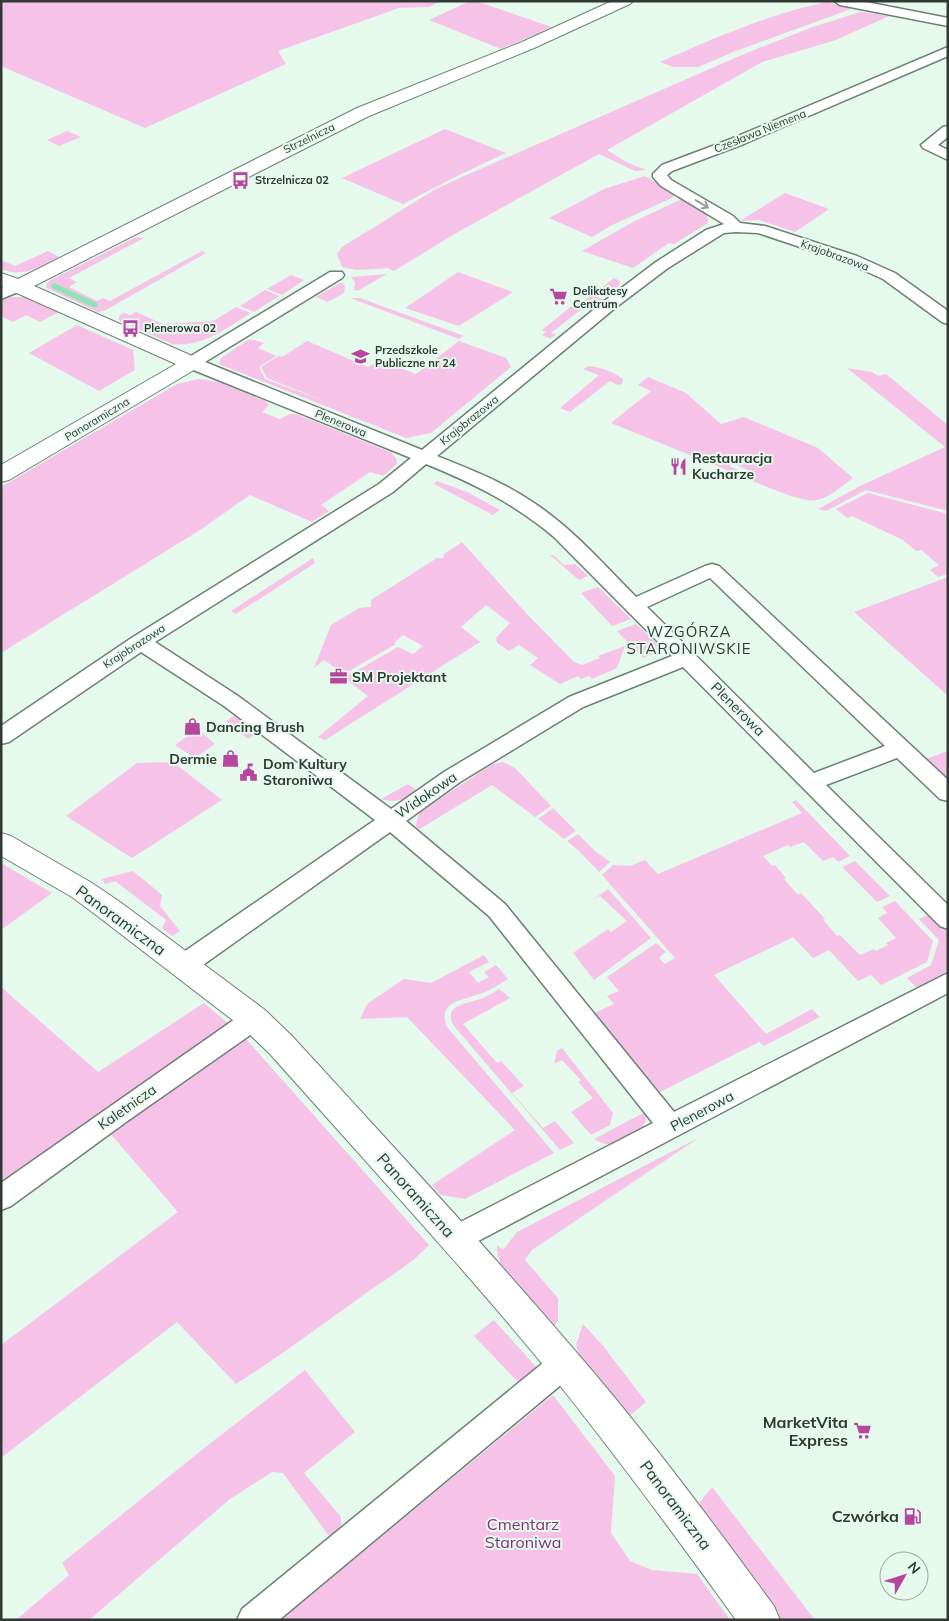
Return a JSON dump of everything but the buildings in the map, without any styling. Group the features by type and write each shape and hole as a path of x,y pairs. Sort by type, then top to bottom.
{"street":[{"name":"Strzelnicza","path":"7,286 362,112 528,45 624,1"},
{"path":"840,1 867,8 948,22"},
{"path":"867,8 891,1"},
{"name":"Czesława Niemena","path":"736,227 728,219 666,183 660,177 660,174 667,168 736,142 948,51"},
{"path":"948,130 928,145 948,156"},
{"name":"Krajobrazowa","path":"1,737 140,642 386,488 578,329 642,280 711,233 721,229 736,227 760,229 858,262 896,280 948,319"},
{"path":"192,363 336,275"},
{"name":"Plenerowa","path":"7,286 476,478 520,501 561,533 948,920"},
{"name":"Panoramiczna","path":"1,475 192,363"},
{"path":"634,605 712,570 948,793"},
{"path":"140,642 231,700 390,820 497,910 671,1127"},
{"name":"Widokowa","path":"184,965 452,777 576,702 687,658"},
{"path":"812,782 901,748"},
{"name":"Panoramiczna","path":"1,843 82,890 254,1019 281,1045 564,1364 679,1508 760,1620"},
{"name":"Plenerowa","path":"455,1239 948,982"},
{"name":"Kaletnicza","path":"1,1198 117,1114 254,1019"},
{"path":"253,1620 564,1364"}],"green space":[{"path":"1,1 441,1 429,7 399,8 278,51 286,64 145,128 1,66"},
{"path":"470,1 476,1 552,27 501,49 429,20"},
{"path":"827,2 851,9 698,67 673,67 660,62 763,20"},
{"path":"860,12 889,16 836,40 762,62 607,150 626,162 646,170 635,171 599,154 458,232 394,271 388,268 356,270 342,267 337,254 342,247 434,190 744,54 810,28"},
{"path":"445,129 506,153 403,204 342,178"},
{"path":"67,131 81,137 59,146 47,140"},
{"path":"645,176 675,194 672,198 612,225 592,237 549,218 604,189"},
{"path":"785,193 829,209 795,232 759,220 740,221"},
{"path":"684,198 709,213 707,214 708,223 674,244 669,243 633,268 582,251 633,222"},
{"path":"136,237 144,238 69,278 77,282 69,287 97,301 103,298 110,301 202,251 206,253 106,310 98,312 47,288 46,285 49,281"},
{"path":"48,251 59,257 38,268 24,272 1,269 1,260 15,266"},
{"path":"458,272 513,292 459,326 405,308"},
{"path":"387,274 357,291 354,290 355,282 351,277"},
{"path":"291,275 304,280 282,295 267,289"},
{"path":"614,278 620,281 619,286 606,295 601,294 597,297 604,300 602,302 593,300 551,333 556,335 553,337 549,338 542,335 546,332 542,330 573,305 580,304"},
{"path":"342,282 345,286 344,293 328,302 316,297"},
{"path":"265,290 279,296 254,312 240,306"},
{"path":"12,297 26,297 59,312 40,322 26,315 13,322 1,316 1,301"},
{"path":"350,298 360,298 464,336 459,339"},
{"path":"236,307 251,313 213,336 193,343 172,344 118,320 120,315 124,313 130,315 136,312 163,324 213,321"},
{"path":"77,325 133,350 135,370 99,391 29,353"},
{"path":"248,340 264,343 258,348 276,356 259,367 265,379 330,403 267,378 261,367 279,356 282,357 307,341 368,367 380,360 416,374 459,341 506,358 511,367 431,433 406,438 219,364 221,358"},
{"path":"589,366 615,374 623,379 622,384 618,385 610,381 570,412 560,408 599,375 583,369"},
{"path":"847,368 872,372 878,376 886,374 948,425 948,511 866,490 826,511 818,509 862,485 945,447"},
{"path":"648,377 686,393 721,424 744,417 818,448 853,478 822,499 801,499 743,477 750,471 732,463 729,466 742,472 739,475 611,423 651,391 638,385"},
{"path":"198,379 218,382 265,401 269,405 262,412 280,419 290,414 296,414 390,452 396,458 397,464 383,476 370,472 321,505 329,511 312,522 250,495 200,530 1,653 1,487 177,384"},
{"path":"437,481 467,492 500,510 493,515 434,484"},
{"path":"868,493 948,514 948,574 938,577 930,570 939,565 921,550 916,551 903,540 852,516 847,518 836,509"},
{"path":"462,542 526,613 574,662 582,665 600,658 598,656 625,646 617,668 592,679 589,676 581,679 578,676 560,684 530,665 538,658 519,645 509,651 497,643 496,638 510,623 486,605 461,627 480,642 325,740 318,737 368,696 344,678 398,647 413,654 423,646 403,635 394,643 396,644 344,674 324,660 314,668 331,625 359,608 371,607 371,600 437,558 444,558 444,554"},
{"path":"550,555 553,555 564,565 575,564 588,576 579,580"},
{"path":"313,558 315,563 236,614 231,611"},
{"path":"948,577 948,696 854,612"},
{"path":"598,587 631,619 612,626 581,593"},
{"path":"636,624 659,646 660,651 643,658 617,631"},
{"path":"237,714 260,732 248,739 226,721"},
{"path":"198,729 215,744 196,757 193,757 175,745"},
{"path":"948,751 948,783 923,760"},
{"path":"173,762 222,800 132,858 66,816 137,763"},
{"path":"503,762 515,768 551,806 535,817 492,785 418,830 416,825 419,812 493,764"},
{"path":"408,784 418,791 401,800 381,799"},
{"path":"796,800 850,856 838,862 833,857 823,861 804,842 790,847 788,845 763,856 772,866 775,865 798,895 801,893 825,919 823,920 837,936 840,935 860,955 874,949 876,951 888,945 886,943 896,938 878,918 887,913 882,907 895,901 933,941 927,962 881,985 871,975 858,981 829,950 813,958 793,937 714,975 766,1034 812,1009 820,1017 764,1046 759,1042 660,1092 592,1014 614,1004 607,996 619,991 607,977 656,943 666,952 659,958 665,964 675,958 602,875 613,865 630,866 645,860 658,874 802,813 792,802"},
{"path":"553,808 576,831 564,839 538,819"},
{"path":"578,834 595,851 610,862 599,872 567,841"},
{"path":"855,861 890,896 877,902 842,867"},
{"path":"1,863 52,893 1,930"},
{"path":"133,871 162,895 160,906 180,931 172,936 162,928 166,920 115,881 105,884 102,879"},
{"path":"608,889 651,938 594,980 573,953 608,929 611,932 627,921 600,896 594,899"},
{"path":"929,914 948,932 948,969 933,981 916,987 907,978 931,965 939,940 919,919"},
{"path":"484,955 489,962 469,972 478,983 489,977 484,972 496,965 508,979 483,993 454,1002 446,1011 447,1027 554,1153 465,1199 441,1195 432,1185 515,1130 407,1017 360,1019 367,1004 404,979 431,983"},
{"path":"1,987 98,1072 204,1003 231,1026 18,1176 1,1182"},
{"path":"499,989 510,998 463,1024 497,1063 501,1061 524,1086 512,1093 543,1128 555,1121 574,1143 560,1150 454,1026 451,1013 454,1009 485,997"},
{"path":"246,1039 429,1245 397,1272 236,1384 177,1322 1,1458 1,1345 178,1212 109,1132 231,1044"},
{"path":"562,1048 613,1113 610,1125 591,1135 571,1112 593,1098 578,1082 581,1080 562,1060 554,1064 557,1051"},
{"path":"645,1112 646,1120 640,1132 612,1145 594,1139"},
{"path":"700,1137 532,1250 525,1260 558,1298 558,1320 552,1332 509,1280 502,1268 497,1245 503,1250 517,1232"},
{"path":"494,1320 537,1368 518,1382 474,1336"},
{"path":"583,1324 604,1347 646,1402 627,1418 582,1364 576,1345"},
{"path":"305,1370 355,1432 304,1473 341,1517 341,1527 332,1540 283,1473 272,1472 230,1499 89,1620 16,1620 69,1575 62,1563 203,1449"},
{"name":"Cmentarz Staroniwa","path":"553,1395 615,1476 611,1533 630,1561 652,1570 697,1574 730,1620 280,1620"},
{"path":"712,1487 815,1620 778,1620 699,1512 700,1502"}],"waterway":[{"path":"54,286 95,305"}],"place":[{"name":"Strzelnicza 02","path":"241,180"},
{"name":"Delikatesy Centrum","path":"559,297"},
{"name":"Plenerowa 02","path":"130,328"},
{"name":"Przedszkole Publiczne nr 24","path":"361,356"},
{"name":"Restauracja Kucharze","path":"678,466"},
{"name":"SM Projektant","path":"338,677"},
{"name":"Dancing Brush","path":"192,727"},
{"name":"Dermie","path":"231,759"},
{"name":"Dom Kultury Staroniwa","path":"249,772"},
{"name":"MarketVita Express","path":"862,1431"},
{"name":"Czwórka","path":"913,1516"}],"district":[{"name":"WZGÓRZA STARONIWSKIE","path":"689,640"}]}
